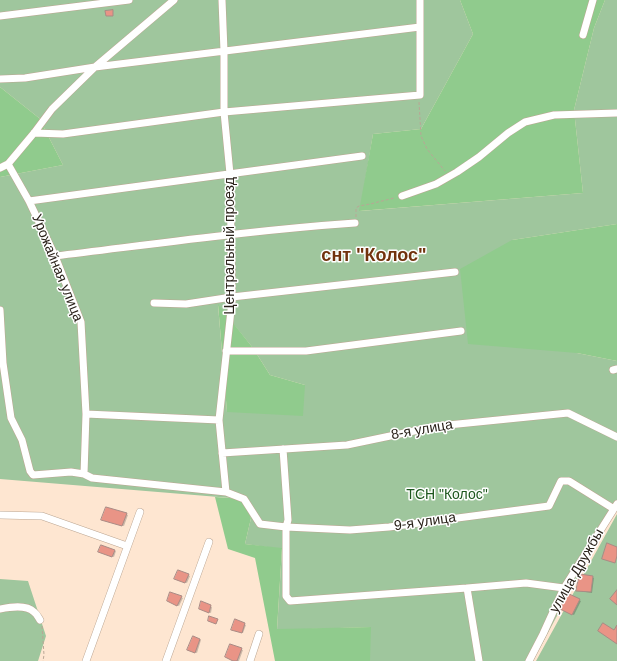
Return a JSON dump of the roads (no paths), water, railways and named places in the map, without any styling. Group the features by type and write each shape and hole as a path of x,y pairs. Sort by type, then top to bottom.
{"street":[{"path":"0,16 129,0"},
{"path":"0,168 8,164 52,109 95,67 174,0"},
{"name":"Центральный проезд","path":"222,0 224,112 230,174 232,297 219,420 226,492"},
{"path":"34,133 63,134 224,112 420,95 420,0"},
{"path":"583,35 593,0"},
{"path":"0,79 26,78 95,67 420,27"},
{"path":"402,196 436,184 448,177 479,157 508,133 525,122 554,116 617,113"},
{"path":"29,201 362,156"},
{"name":"Урожайная улица","path":"8,164 29,201 55,256 81,322 86,414 84,474"},
{"path":"55,256 231,234 355,223"},
{"path":"154,303 186,304 232,297 455,272"},
{"path":"0,310 3,363 11,418 22,440 30,471 33,475 71,472 84,474 92,478 226,492"},
{"path":"226,352 306,351 461,331"},
{"name":"8-я улица","path":"222,454 347,445 438,426 568,413 617,437"},
{"path":"86,414 219,420"},
{"path":"283,449 288,520 286,527 286,596 290,601 526,583 564,588"},
{"name":"9-я улица","path":"226,492 244,499 260,524 286,527 350,530 389,527 549,506 561,481 569,481 615,506"},
{"name":"улица Дружбы","path":"529,661 564,588 615,506"},
{"path":"86,661 140,512"},
{"path":"0,515 42,516 127,546"},
{"path":"166,661 209,542"},
{"path":"467,588 479,661"},
{"path":"0,609 7,607 24,607 34,612 40,620"},
{"path":"250,661 259,634"}],"district":[{"name":"снт \"Колос\"","path":"374,256"}],"park label":[{"name":"ТСН \"Колос\"","path":"447,495"}]}
